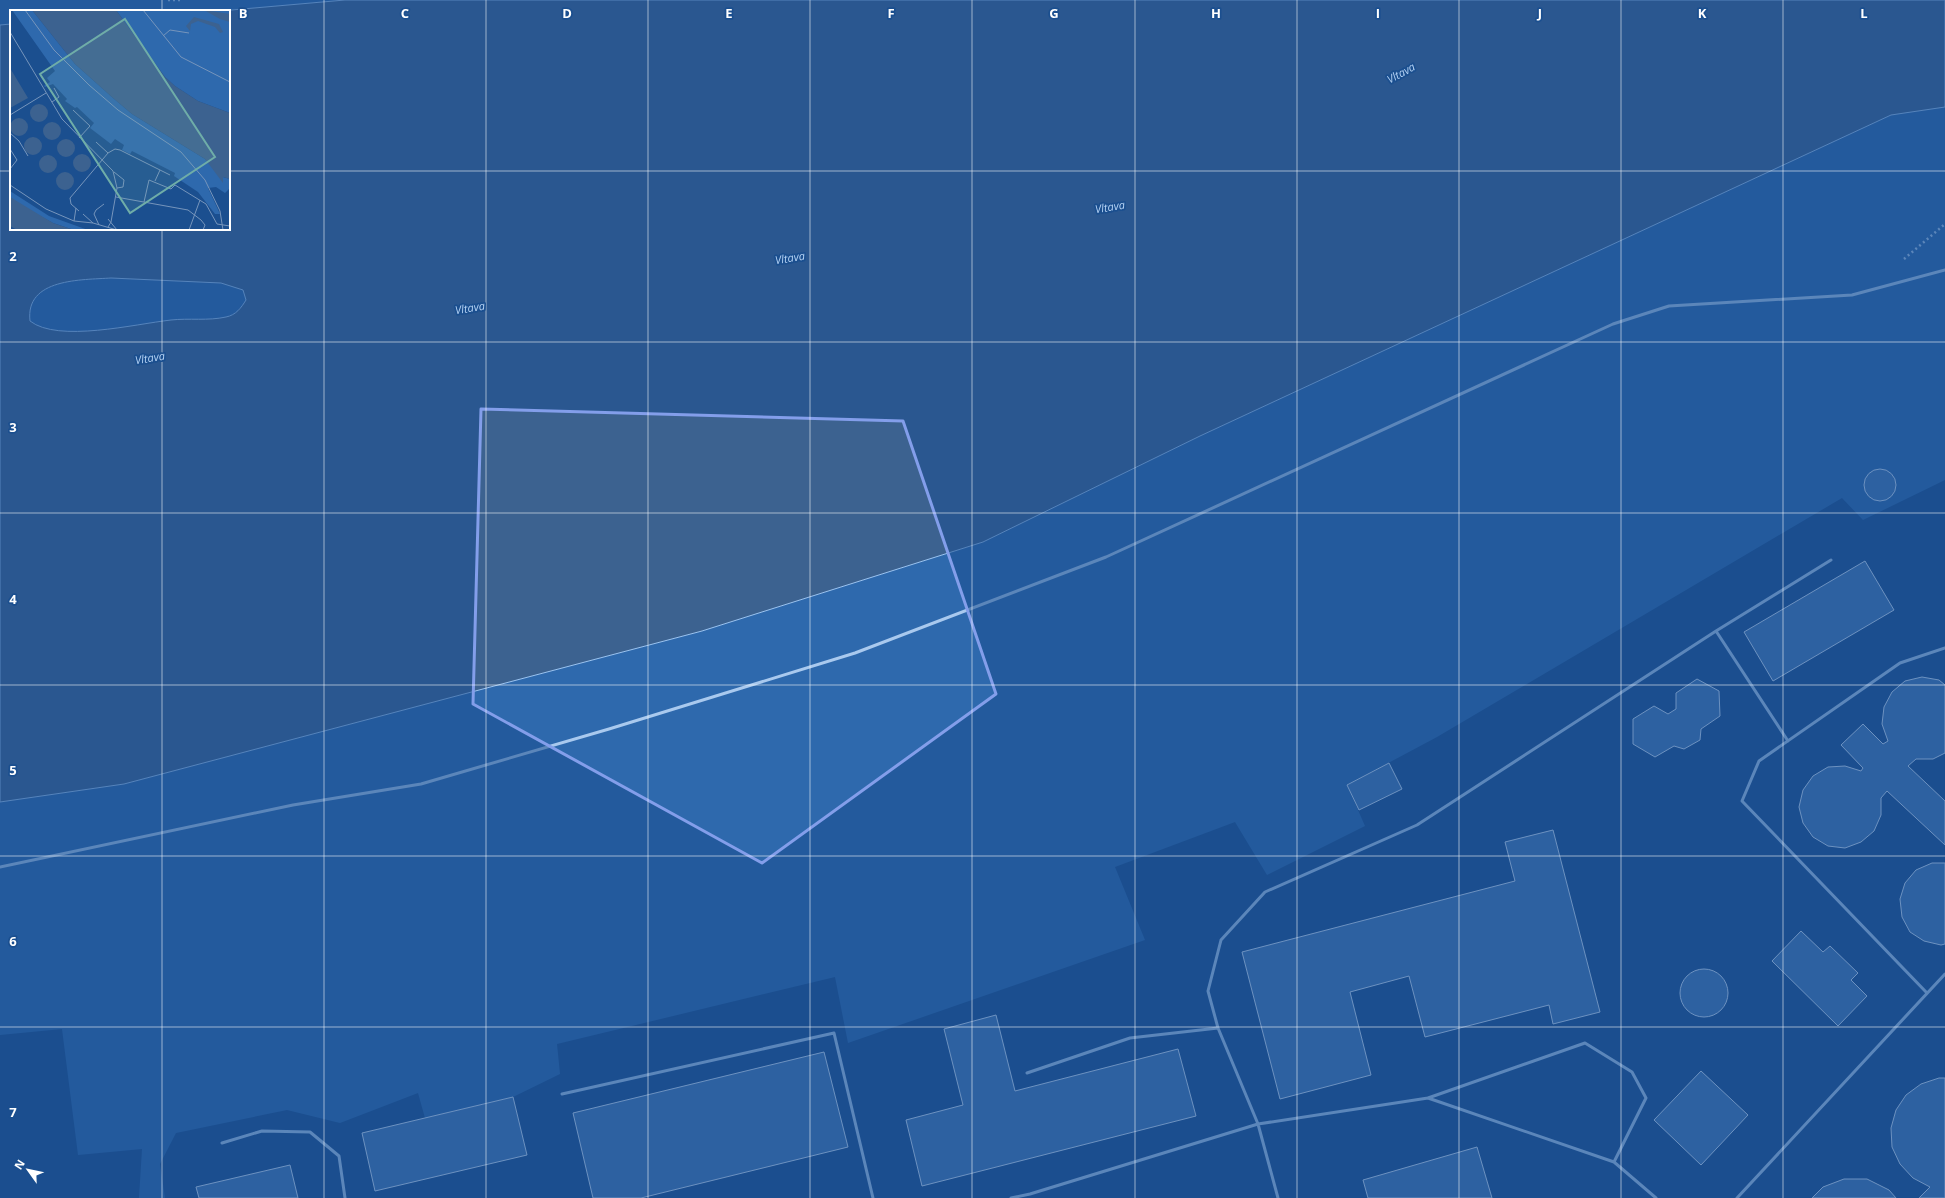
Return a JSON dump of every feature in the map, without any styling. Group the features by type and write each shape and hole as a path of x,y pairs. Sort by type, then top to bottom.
{"lane":[{"path":"0,867 293,806 421,784 609,729 855,653 1106,557 1613,324 1669,306 1852,295 1945,270"},
{"path":"1278,1198 1258,1124 1218,1028 1208,991 1221,940 1265,892 1417,825 1716,631 1831,560"},
{"path":"1716,631 1788,741"},
{"path":"1927,993 1742,801 1758,761 1900,663 1945,648"},
{"path":"1737,1198 1945,974"},
{"path":"1027,1073 1130,1038 1218,1028"},
{"path":"562,1094 834,1033 873,1198"},
{"path":"1011,1198 1030,1194 1258,1124 1428,1098 1585,1043 1632,1072 1646,1098 1614,1162"},
{"path":"1428,1098 1614,1162 1656,1198"},
{"path":"222,1143 262,1131 310,1132 339,1156 346,1198"}],"path":[{"path":"168,0 183,0"},
{"path":"1903,260 1945,224"}],"highlighted area":[{"path":"481,409 903,421 996,694 762,863 473,704"}],"shaded area":[{"path":"0,0 345,0 230,10 10,10 10,24 0,25"},
{"path":"1945,107 1945,480 1863,520 1842,498 1437,737 1347,785 1365,826 1267,875 1235,822 1115,867 1145,940 848,1043 835,977 557,1044 560,1074 513,1097 425,1118 418,1093 340,1123 287,1110 176,1133 160,1164 165,1198 139,1198 142,1149 78,1155 62,1029 0,1035 0,802 124,784 702,631 983,542 1200,436 1891,115"},
{"path":"111,278 221,283 243,290 246,300 235,313 230,316 212,319 171,320 118,328 78,331 59,331 43,327 30,321 31,307 36,296 46,289 71,281"}],"water":[{"name":"Vltava","path":"345,0 1945,0 1945,107 1891,115 1200,436 983,542 702,631 124,784 0,802 0,25 10,24 10,230 230,230 230,10","holes":["111,278 221,283 243,290 246,300 235,313 226,317 212,319 171,320 118,328 77,331 59,331 43,327 30,321 31,307 36,296 46,289 71,281"]}],"building":[{"path":"1877,469 1883,469 1892,473 1896,485 1892,497 1883,501 1877,501 1868,497 1864,488 1864,482 1868,473"},
{"path":"1865,561 1894,610 1773,681 1744,632"},
{"path":"1922,677 1939,680 1945,685 1945,753 1933,759 1916,759 1908,766 1945,801 1945,845 1887,791 1881,798 1881,815 1874,831 1861,842 1845,848 1828,846 1813,837 1803,823 1799,807 1803,790 1813,776 1828,767 1845,766 1861,771 1863,768 1841,745 1863,724 1883,744 1888,741 1882,724 1884,707 1892,692 1905,681"},
{"path":"1697,679 1719,691 1720,716 1701,729 1700,740 1684,749 1674,746 1655,757 1633,744 1633,719 1654,706 1668,714 1676,709 1676,693"},
{"path":"1389,763 1402,789 1359,810 1347,785"},
{"path":"1553,830 1600,1012 1553,1024 1549,1005 1425,1037 1409,976 1350,992 1371,1075 1280,1099 1242,952 1515,881 1505,842"},
{"path":"1932,863 1945,863 1945,944 1941,945 1924,941 1910,932 1902,917 1900,899 1905,883 1916,870"},
{"path":"1801,931 1823,952 1830,946 1858,973 1851,980 1867,996 1838,1026 1772,961"},
{"path":"1699,969 1709,969 1721,976 1728,988 1728,998 1721,1010 1709,1017 1699,1017 1691,1013 1684,1006 1680,998 1680,988 1684,980 1691,973"},
{"path":"996,1015 1015,1091 1178,1049 1196,1116 922,1186 906,1120 963,1105 944,1029"},
{"path":"824,1052 848,1147 641,1198 593,1198 573,1113"},
{"path":"1701,1071 1748,1115 1701,1165 1654,1120"},
{"path":"1939,1078 1945,1078 1945,1198 1919,1198 1930,1187 1913,1178 1900,1164 1892,1147 1891,1128 1896,1110 1906,1095 1921,1084"},
{"path":"513,1097 527,1155 375,1191 362,1133"},
{"path":"1477,1147 1492,1198 1368,1198 1363,1180"},
{"path":"290,1165 298,1198 199,1198 196,1187"},
{"path":"1844,1179 1867,1179 1889,1190 1896,1198 1812,1198 1823,1187"}]}
